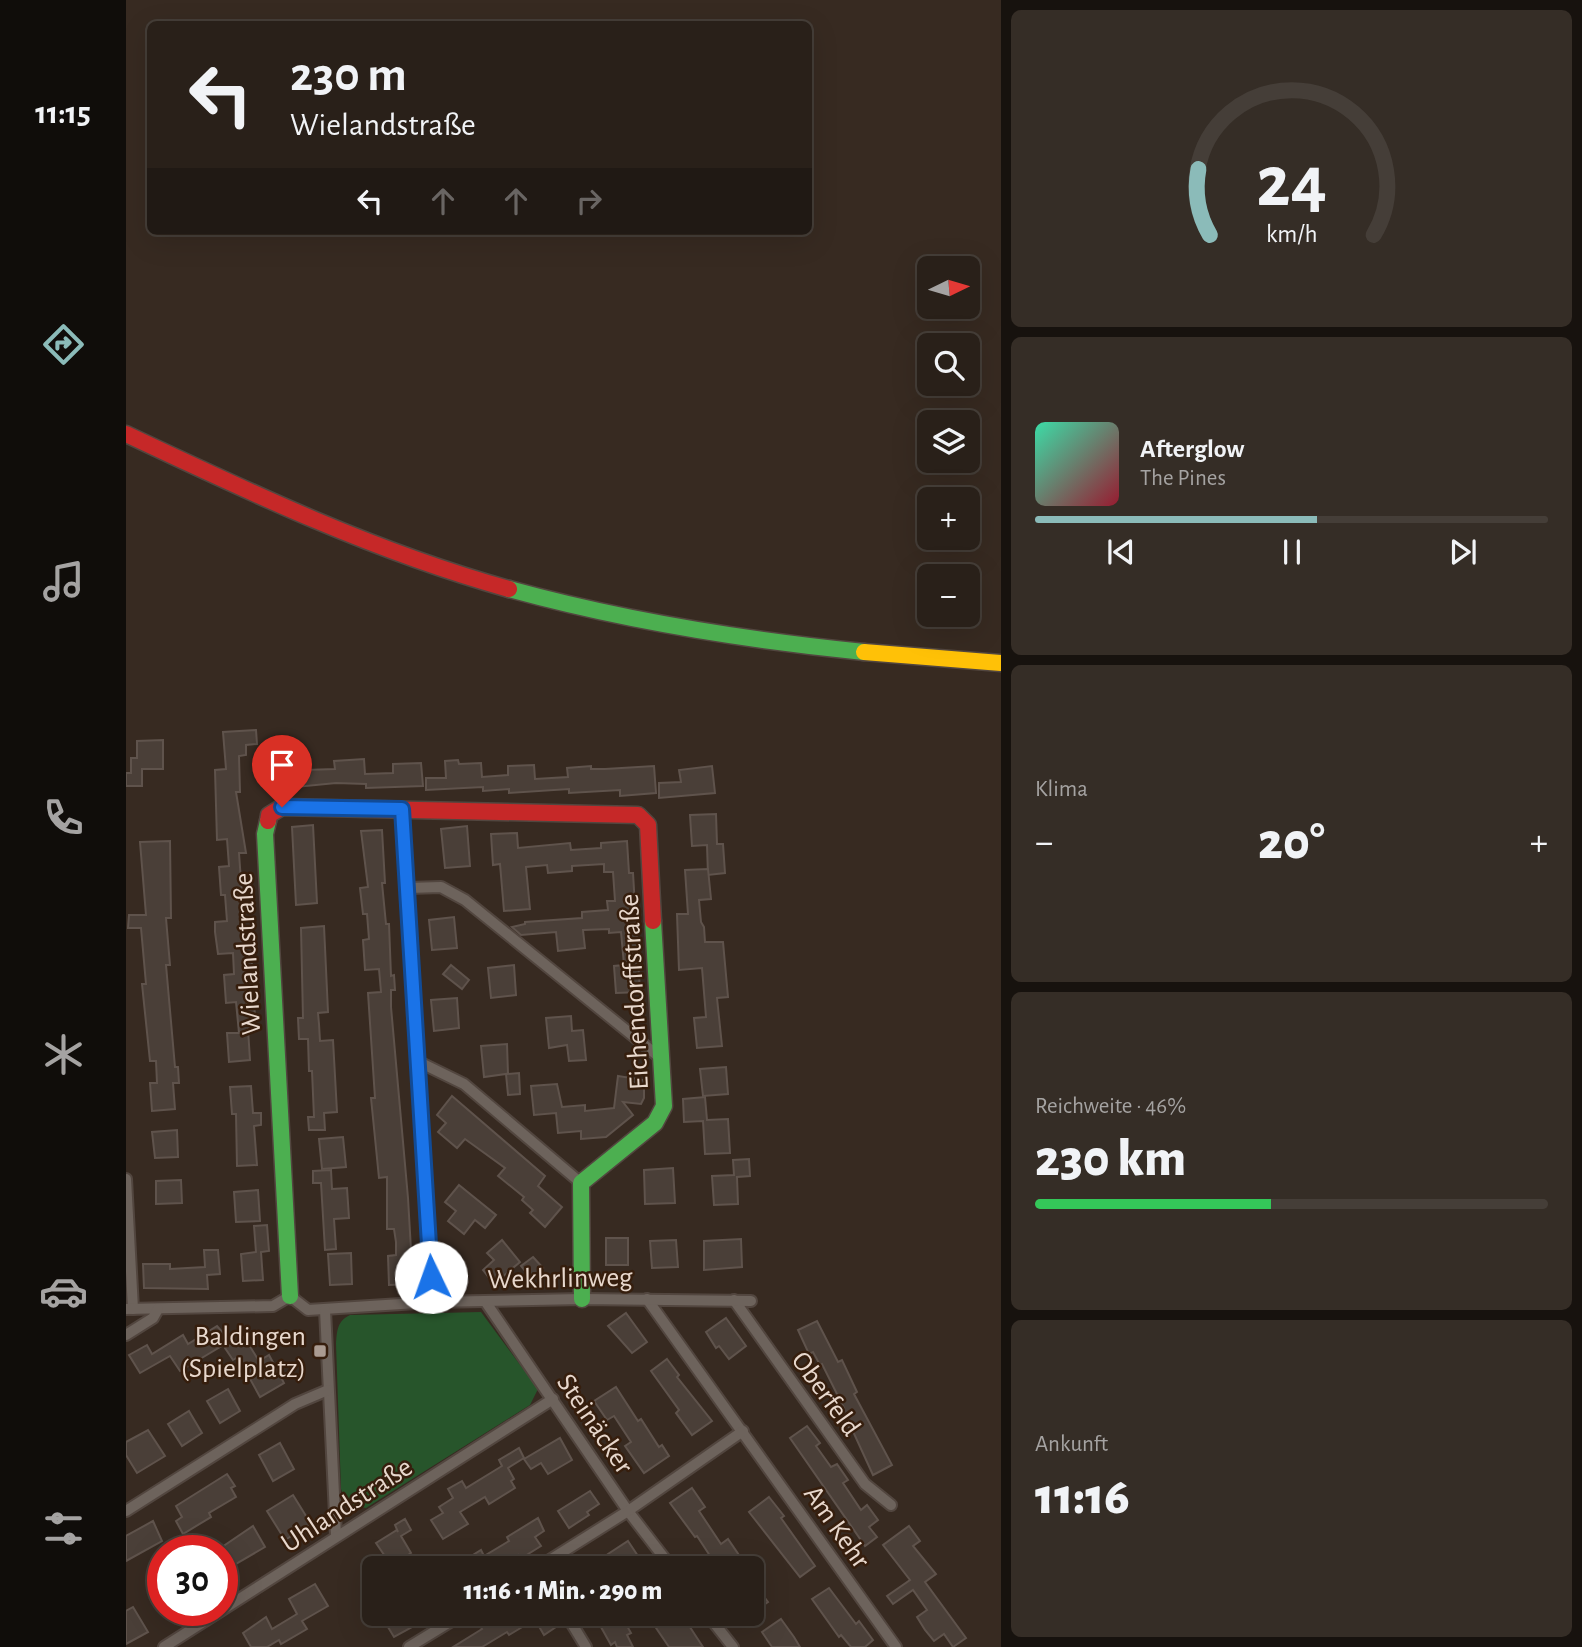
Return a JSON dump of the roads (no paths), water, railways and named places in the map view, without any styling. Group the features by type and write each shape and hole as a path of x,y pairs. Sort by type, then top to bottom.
{"street":[{"path":"126,433 279,505 419,562 564,604 667,626 762,642 846,652 1001,663"},
{"name":"Wielandstraße","path":"290,1296 265,834 270,815 282,807 638,815 648,825 651,855"},
{"path":"402,809 432,1302"},
{"name":"Eichendorffstraße","path":"580,1183 655,1123 664,1106 651,855"},
{"path":"408,888 441,887 465,900 663,1060"},
{"path":"419,1062 464,1084 580,1183 582,1299"},
{"path":"126,1179 130,1309 273,1306 290,1296"},
{"name":"Wekhrlinweg","path":"290,1296 307,1310 432,1302 582,1299 751,1301"},
{"name":"Am Kehr","path":"647,1299 896,1647"},
{"name":"Oberfeld","path":"734,1300 865,1484 891,1505"},
{"name":"Steinäcker","path":"485,1301 628,1511 663,1556"},
{"path":"126,1335 153,1318 158,1309"},
{"path":"325,1310 336,1535"},
{"path":"126,1511 295,1404 328,1390"},
{"name":"Uhlandstraße","path":"164,1647 553,1399"},
{"path":"556,1556 628,1511 743,1431"},
{"path":"409,1647 427,1642 448,1626"},
{"path":"573,1626 586,1647"},
{"path":"716,1626 733,1647"}],"place":[{"name":"Baldingen (Spielplatz)","path":"320,1351"}]}
